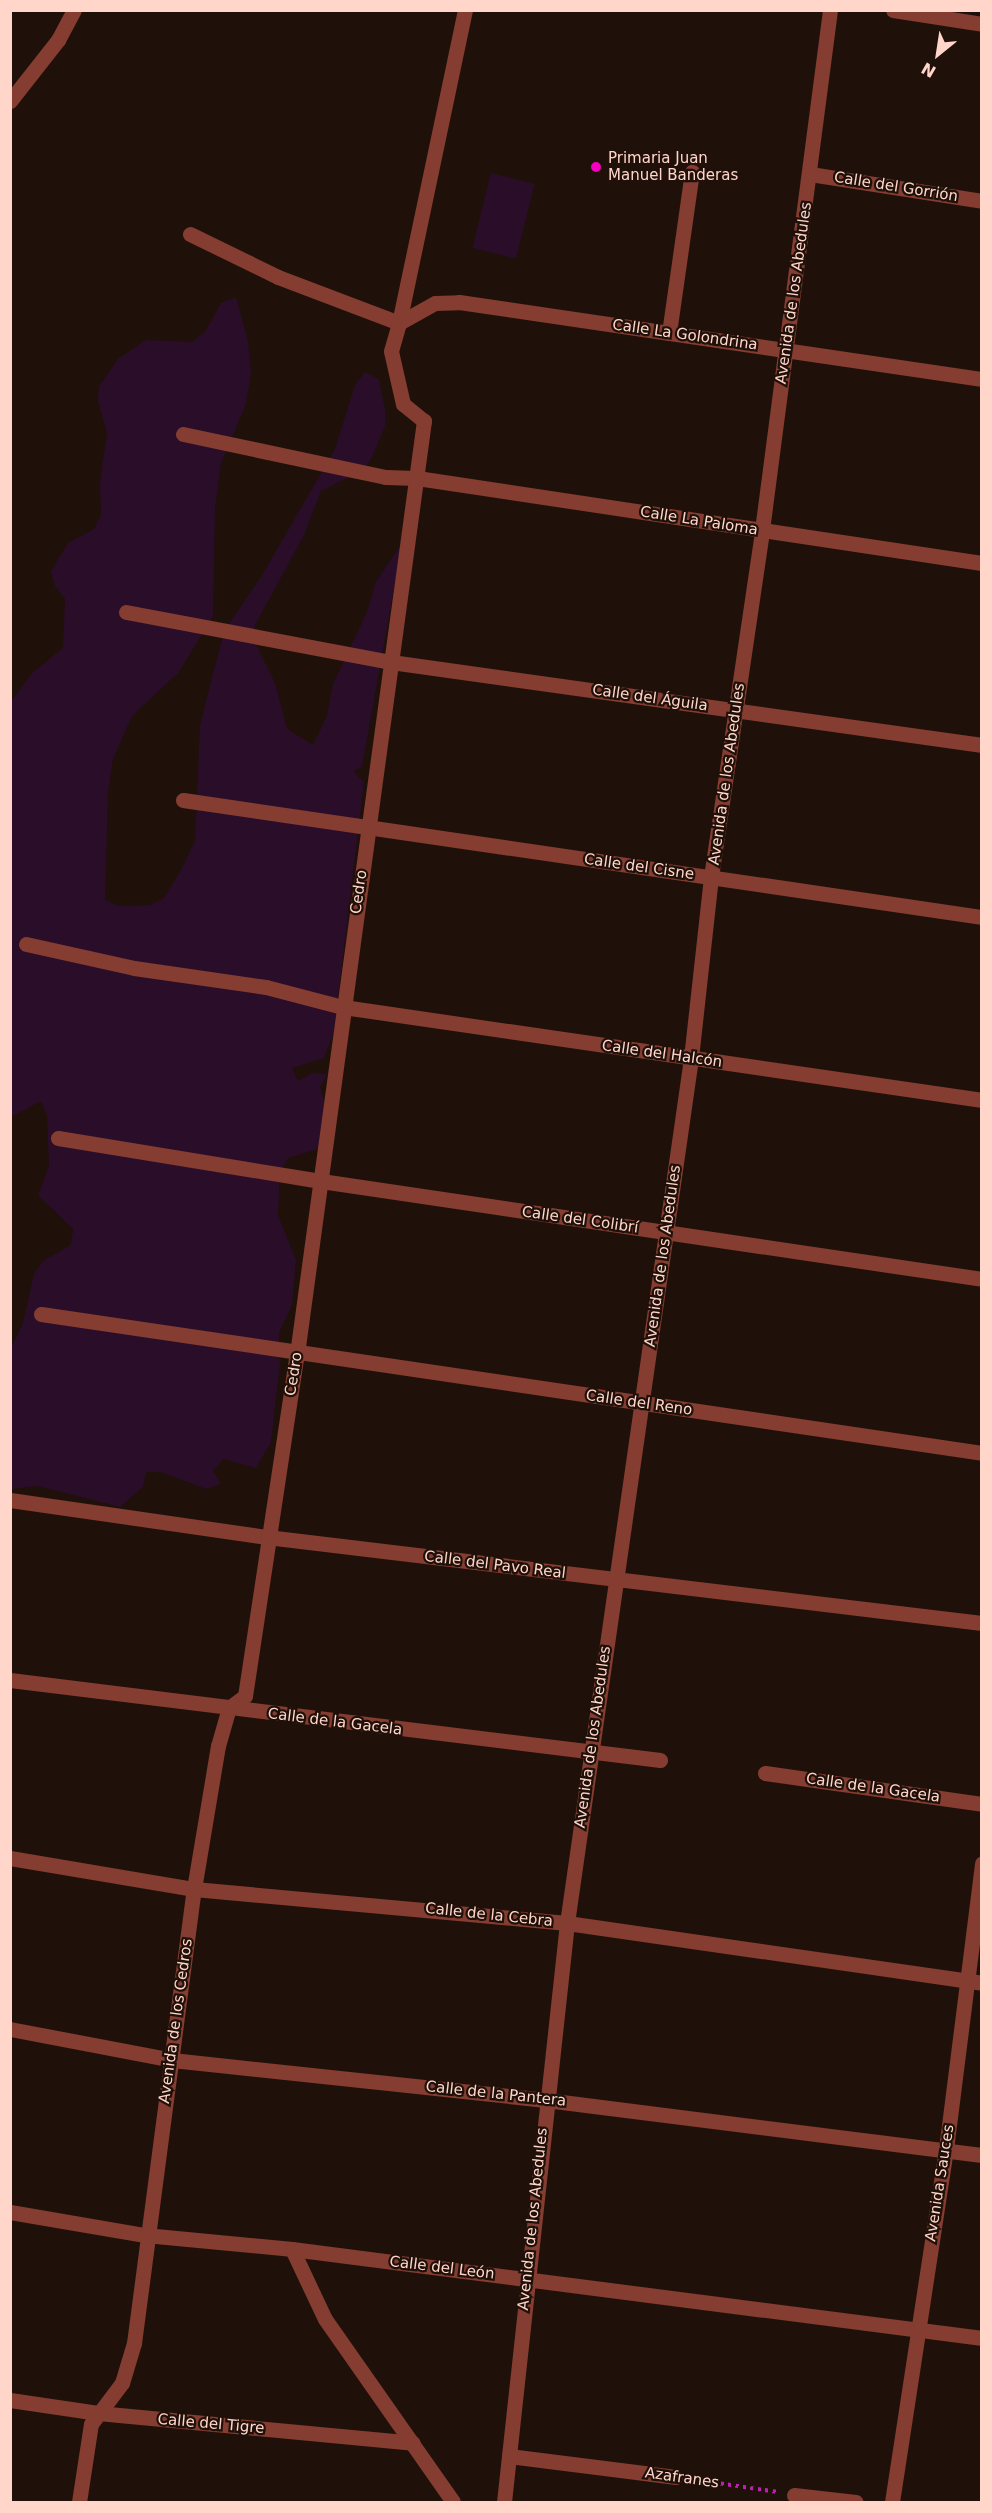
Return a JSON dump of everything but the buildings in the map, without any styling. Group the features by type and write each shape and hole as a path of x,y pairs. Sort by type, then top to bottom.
{"street":[{"path":"10,101 58,40 74,10"},
{"path":"190,234 278,278 399,323 465,10"},
{"name":"Avenida de los Abedules","path":"504,2502 567,1923 691,1058 711,877 762,530 830,10"},
{"path":"893,10 981,24"},
{"path":"669,333 692,172"},
{"name":"Calle del Gorrión","path":"810,174 981,201"},
{"name":"Calle La Golondrina","path":"399,323 435,303 459,302 981,379"},
{"name":"Cedro","path":"267,1538 297,1354 424,421 403,404 391,351 399,323"},
{"name":"Calle La Paloma","path":"183,435 385,477 417,478 981,563"},
{"name":"Calle del Águila","path":"126,612 391,662 981,745"},
{"name":"Calle del Cisne","path":"183,800 981,917"},
{"name":"Calle del Halcón","path":"26,944 134,968 266,987 343,1007 981,1100"},
{"name":"Calle del Colibrí","path":"58,1138 321,1181 981,1279"},
{"name":"Calle del Reno","path":"41,1314 297,1354 981,1453"},
{"name":"Calle del Pavo Real","path":"10,1500 267,1538 981,1623"},
{"name":"Avenida de los Cedros","path":"79,2502 91,2424 122,2383 130,2361 145,2235 172,2060 194,1889 218,1746 229,1708 245,1696 267,1538"},
{"name":"Calle de la Gacela","path":"10,1680 660,1760"},
{"name":"Calle de la Gacela","path":"765,1773 981,1804"},
{"name":"Calle de la Cebra","path":"10,1858 194,1889 567,1923 974,1982"},
{"name":"Avenida Sauces","path":"892,2502 974,1982 981,1863"},
{"name":"Calle de la Pantera","path":"10,2029 172,2060 546,2100 981,2155"},
{"name":"Calle del León","path":"10,2212 145,2235 292,2249 981,2338"},
{"path":"292,2249 325,2319 453,2502"},
{"name":"Calle del Tigre","path":"10,2400 98,2413 413,2443"},
{"name":"Azafranes","path":"508,2456 676,2476"},
{"path":"794,2495 856,2502"}],"path":[{"name":"Azafranes","path":"676,2476 794,2495"}],"shaded area":[{"path":"491,173 535,184 516,259 472,248"},
{"path":"236,297 248,341 251,373 246,404 221,463 215,509 213,616 179,672 132,716 113,759 108,791 105,900 118,906 150,905 164,898 181,870 195,841 200,725 224,631 261,577 335,449 355,385 365,372 379,379 385,410 385,426 373,455 364,470 321,491 304,535 255,625 254,641 275,683 287,729 313,745 327,716 333,684 367,612 376,582 402,543 362,767 353,771 364,782 334,1031 324,1058 292,1068 298,1081 312,1073 327,1074 320,1087 325,1103 318,1149 288,1158 280,1172 278,1215 296,1260 292,1305 279,1332 280,1363 271,1442 256,1468 223,1459 213,1471 221,1484 206,1489 161,1472 146,1472 143,1487 120,1507 38,1486 11,1489 11,1348 23,1323 34,1274 43,1261 71,1245 73,1229 38,1195 49,1166 47,1116 41,1101 11,1117 11,702 32,673 63,648 65,599 55,586 51,571 68,543 94,529 101,515 100,482 107,433 98,401 99,386 118,359 146,340 192,342 205,332 221,303"}],"place":[{"name":"Primaria Juan Manuel Banderas","path":"596,167"}]}
